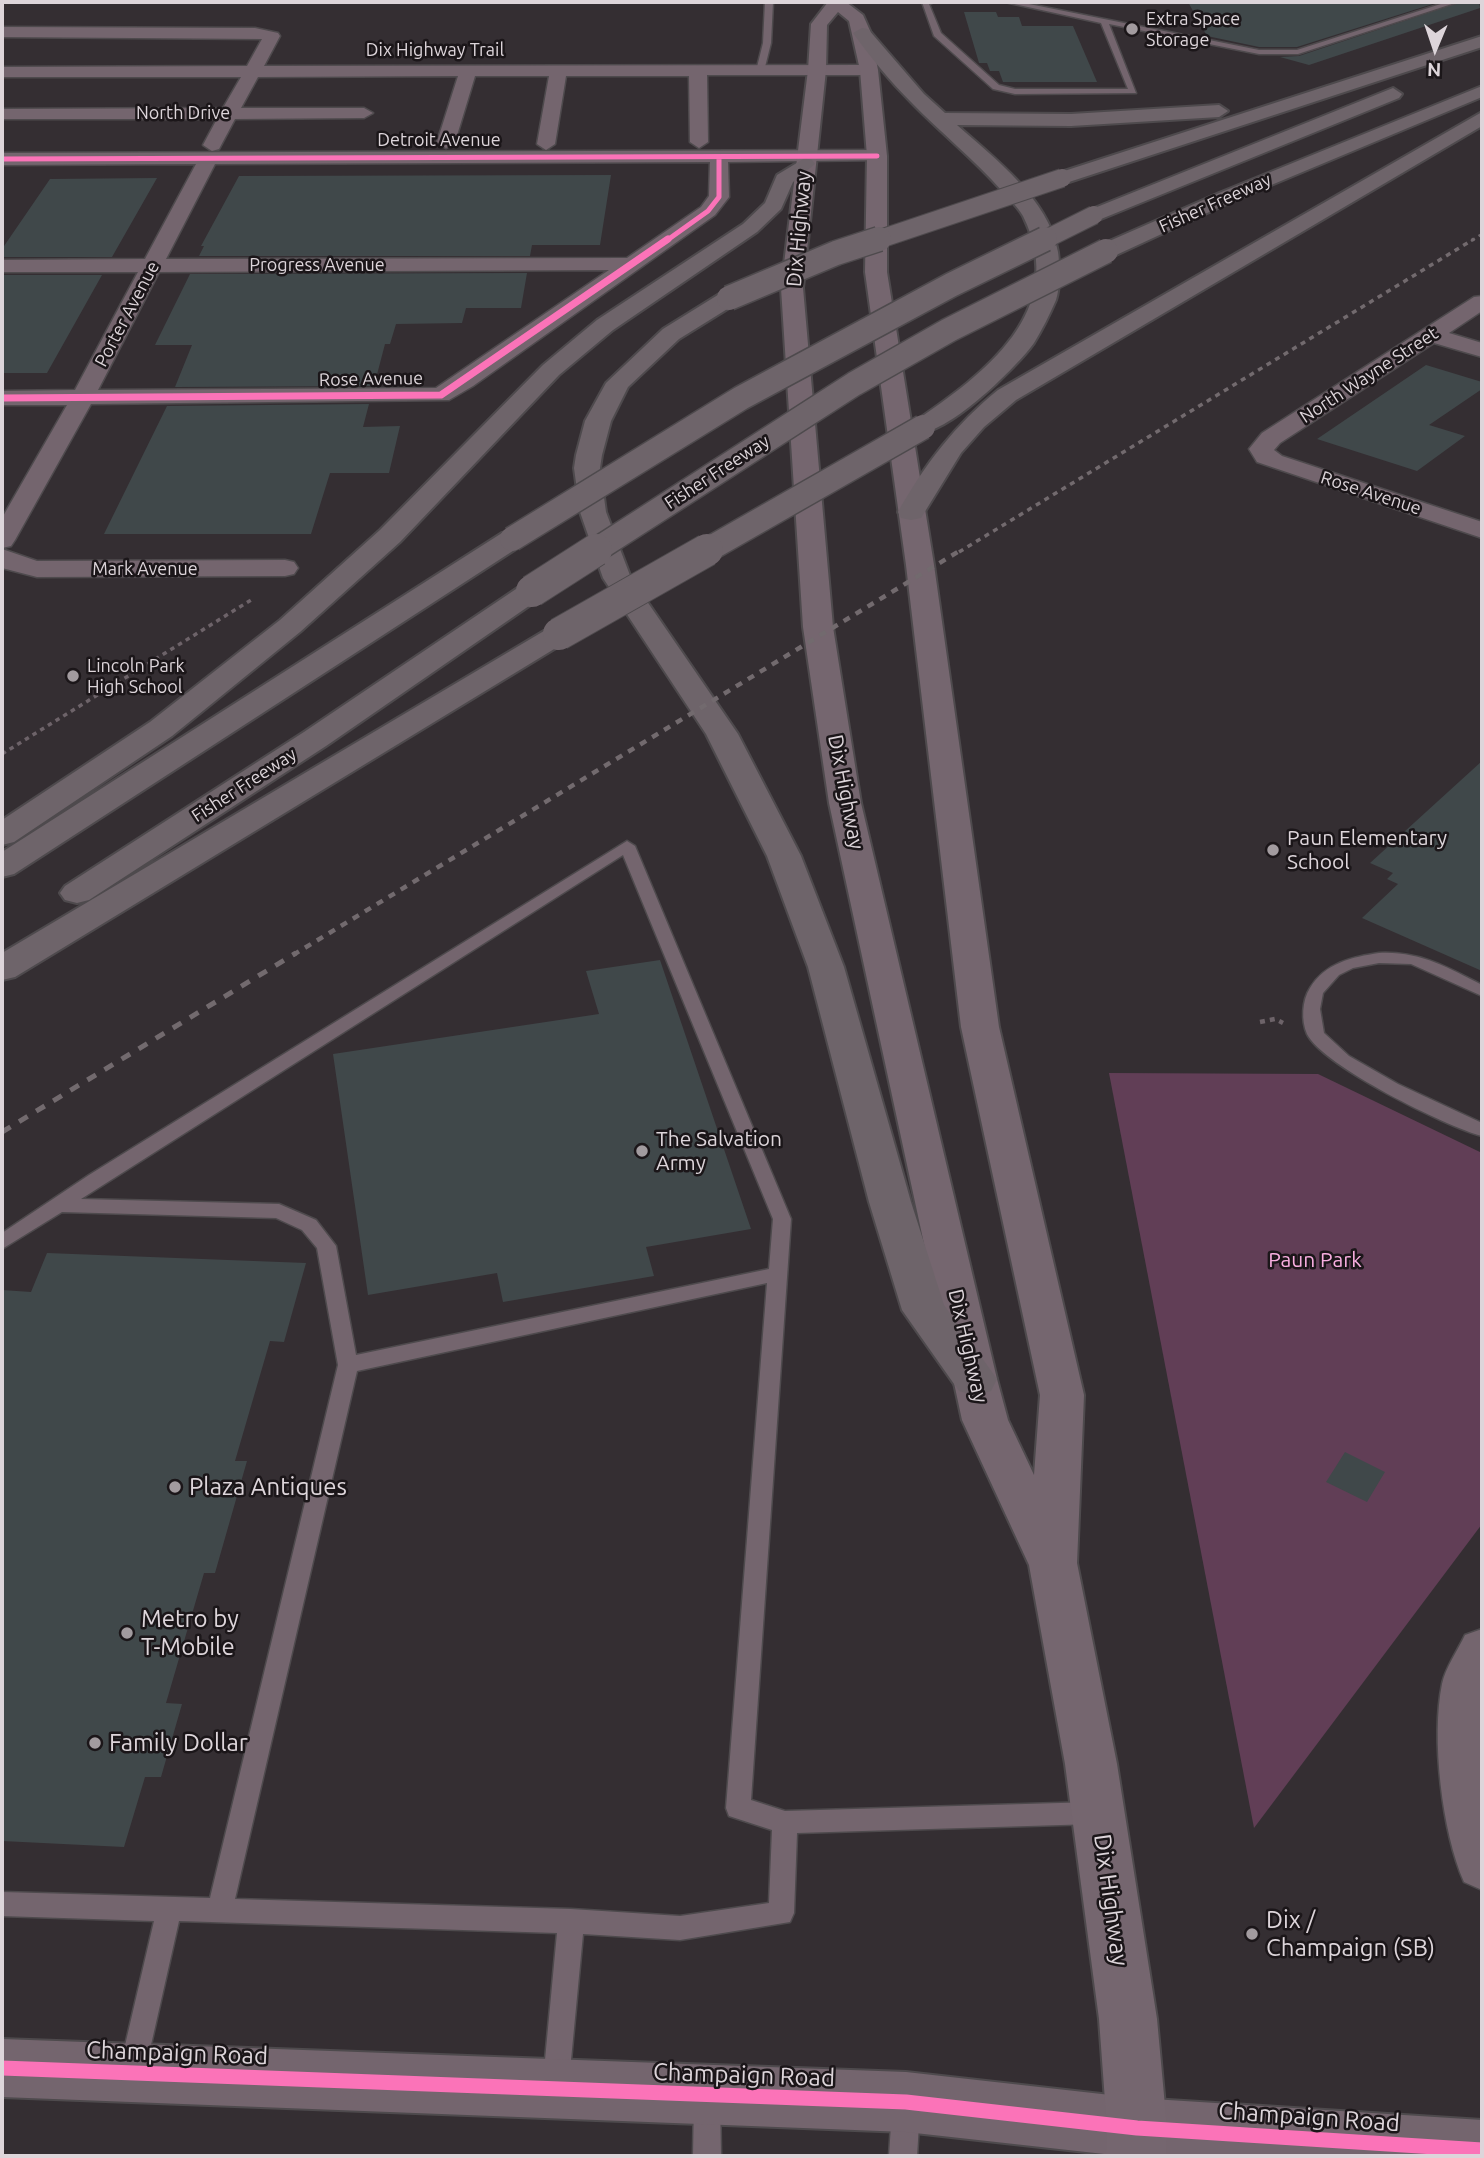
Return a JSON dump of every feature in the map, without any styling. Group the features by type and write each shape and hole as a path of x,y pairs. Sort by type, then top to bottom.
{"highway":[{"path":"2,969 559,634 923,428 964,399 1011,356 1034,324 1046,298 1047,252 1032,212 990,165 917,98 862,33"},
{"path":"975,1379 924,1310 890,1202 826,967 784,856 705,706 617,578 593,512 587,468 598,421 612,393 641,359 671,334 729,298 836,253 1482,41"},
{"path":"1436,76 1482,57"},
{"name":"Fisher Freeway","path":"2,867 512,539 741,398 951,285 1094,215 1411,86"},
{"path":"940,119 1071,120 1175,116 1246,107 1331,89"},
{"name":"Fisher Freeway","path":"2,942 315,739 532,591 855,384 949,330 1106,251 1226,197 1482,91"},
{"path":"911,512 938,463 955,440 975,419 1007,395 1482,118"},
{"path":"2,835 161,729 290,626 390,536 551,370 605,324 750,228 774,205 784,179 805,161"}],"main road":[{"name":"Dix Highway","path":"1053,1563 985,1420 845,803 818,627 792,288 817,70 819,24 837,2 857,19 869,70 877,156 876,272 980,1027 1062,1395 1053,1563 1098,1813 1128,2019 1137,2142"}],"street":[{"name":"Porter Avenue","path":"2,32 255,33 272,36 3,552"},
{"name":"Dix Highway Trail","path":"2,72 869,70"},
{"path":"352,131 364,113 383,71"},
{"path":"446,142 468,71"},
{"path":"546,144 558,71"},
{"path":"698,71 699,142"},
{"path":"106,131 152,72"},
{"name":"North Drive","path":"2,114 364,113"},
{"name":"Detroit Avenue","path":"2,159 210,152 719,157 805,161 877,156"},
{"name":"Rose Avenue","path":"2,398 441,395 465,381 715,205 719,197 719,157"},
{"name":"Progress Avenue","path":"2,265 633,264"},
{"name":"North Wayne Street","path":"1262,452 1261,449 1271,438 1482,302"},
{"path":"1431,335 1482,350"},
{"name":"Rose Avenue","path":"1262,452 1273,461 1482,530"},
{"name":"Mark Avenue","path":"3,552 18,566 37,569 285,568"},
{"path":"1482,1650 1466,1683 1462,1768 1482,1865"},
{"name":"Champaign Road","path":"2,2068 707,2095 904,2129 1137,2142 1482,2150"}],"lane":[{"path":"760,71 767,43 769,2"},
{"path":"930,2 925,3 937,34 996,87 1015,92 1133,91 1104,21"},
{"path":"1009,2 1259,52 1298,52 1454,2"},
{"path":"2,1242 627,846 782,1219 738,1808 785,1822 1098,1813"},
{"path":"1482,991 1411,958 1374,958 1346,964 1320,983 1312,999 1316,1036 1340,1060 1482,1130"},
{"path":"58,1205 279,1211 309,1225 326,1247 348,1365 219,1912"},
{"path":"348,1365 778,1274"},
{"path":"2,1904 571,1921 680,1928 780,1913 785,1822"},
{"path":"131,2073 169,1910"},
{"path":"556,2089 571,1921"},
{"path":"707,2095 707,2156"}],"path":[{"path":"2,754 260,594"}],"green space":[{"name":"Paun Park","path":"1109,1073 1318,1074 1482,1153 1482,1524 1254,1828"}],"building":[{"path":"1188,2 1439,2 1297,47 1259,47 1207,36"},
{"path":"1461,2 1479,2 1480,8 1309,65 1280,57 1299,56"},
{"path":"964,12 996,12 998,17 1019,17 1022,26 1073,26 1097,82 1003,82 999,71 990,71 987,63 979,63"},
{"path":"611,175 600,245 532,245 530,256 199,256 204,246 201,246 239,176"},
{"path":"157,178 112,257 2,257 2,249 50,179"},
{"path":"527,273 521,308 466,308 462,323 396,324 390,344 385,344 374,386 175,387 192,345 155,345 190,274"},
{"path":"2,275 102,275 47,373 2,373"},
{"path":"1426,365 1482,382 1482,389 1429,425 1465,436 1417,471 1317,439"},
{"path":"369,404 363,427 400,426 389,473 330,473 311,534 104,534 167,406"},
{"path":"1482,761 1482,971 1362,918 1398,884 1387,879 1393,873 1370,863"},
{"path":"660,960 751,1229 646,1247 654,1276 503,1302 497,1273 368,1295 333,1054 599,1014 586,971"},
{"path":"47,1253 306,1263 284,1342 270,1341 235,1461 247,1461 215,1573 204,1573 166,1703 182,1704 161,1777 145,1777 124,1847 2,1841 2,1290 31,1292"},
{"path":"1345,1452 1385,1472 1367,1502 1326,1482"}],"railway":[{"path":"1471,241 1482,234"},
{"path":"959,552 1474,239"},
{"path":"293,955 961,550"},
{"path":"2,1132 296,953"}],"cycle path":[{"path":"2,159 877,156"},
{"path":"2,398 441,395 708,211 719,197 719,157"},
{"path":"2,2068 906,2102 1137,2128 1482,2150"}],"place":[{"name":"Extra Space Storage","path":"1132,29"},
{"name":"Lincoln Park High School","path":"73,676"},
{"name":"Paun Elementary School","path":"1273,850"},
{"name":"The Salvation Army","path":"642,1151"},
{"name":"Plaza Antiques","path":"175,1487"},
{"name":"Metro by T-Mobile","path":"127,1633"},
{"name":"Family Dollar","path":"95,1743"},
{"name":"Dix / Champaign (SB)","path":"1252,1934"}]}
